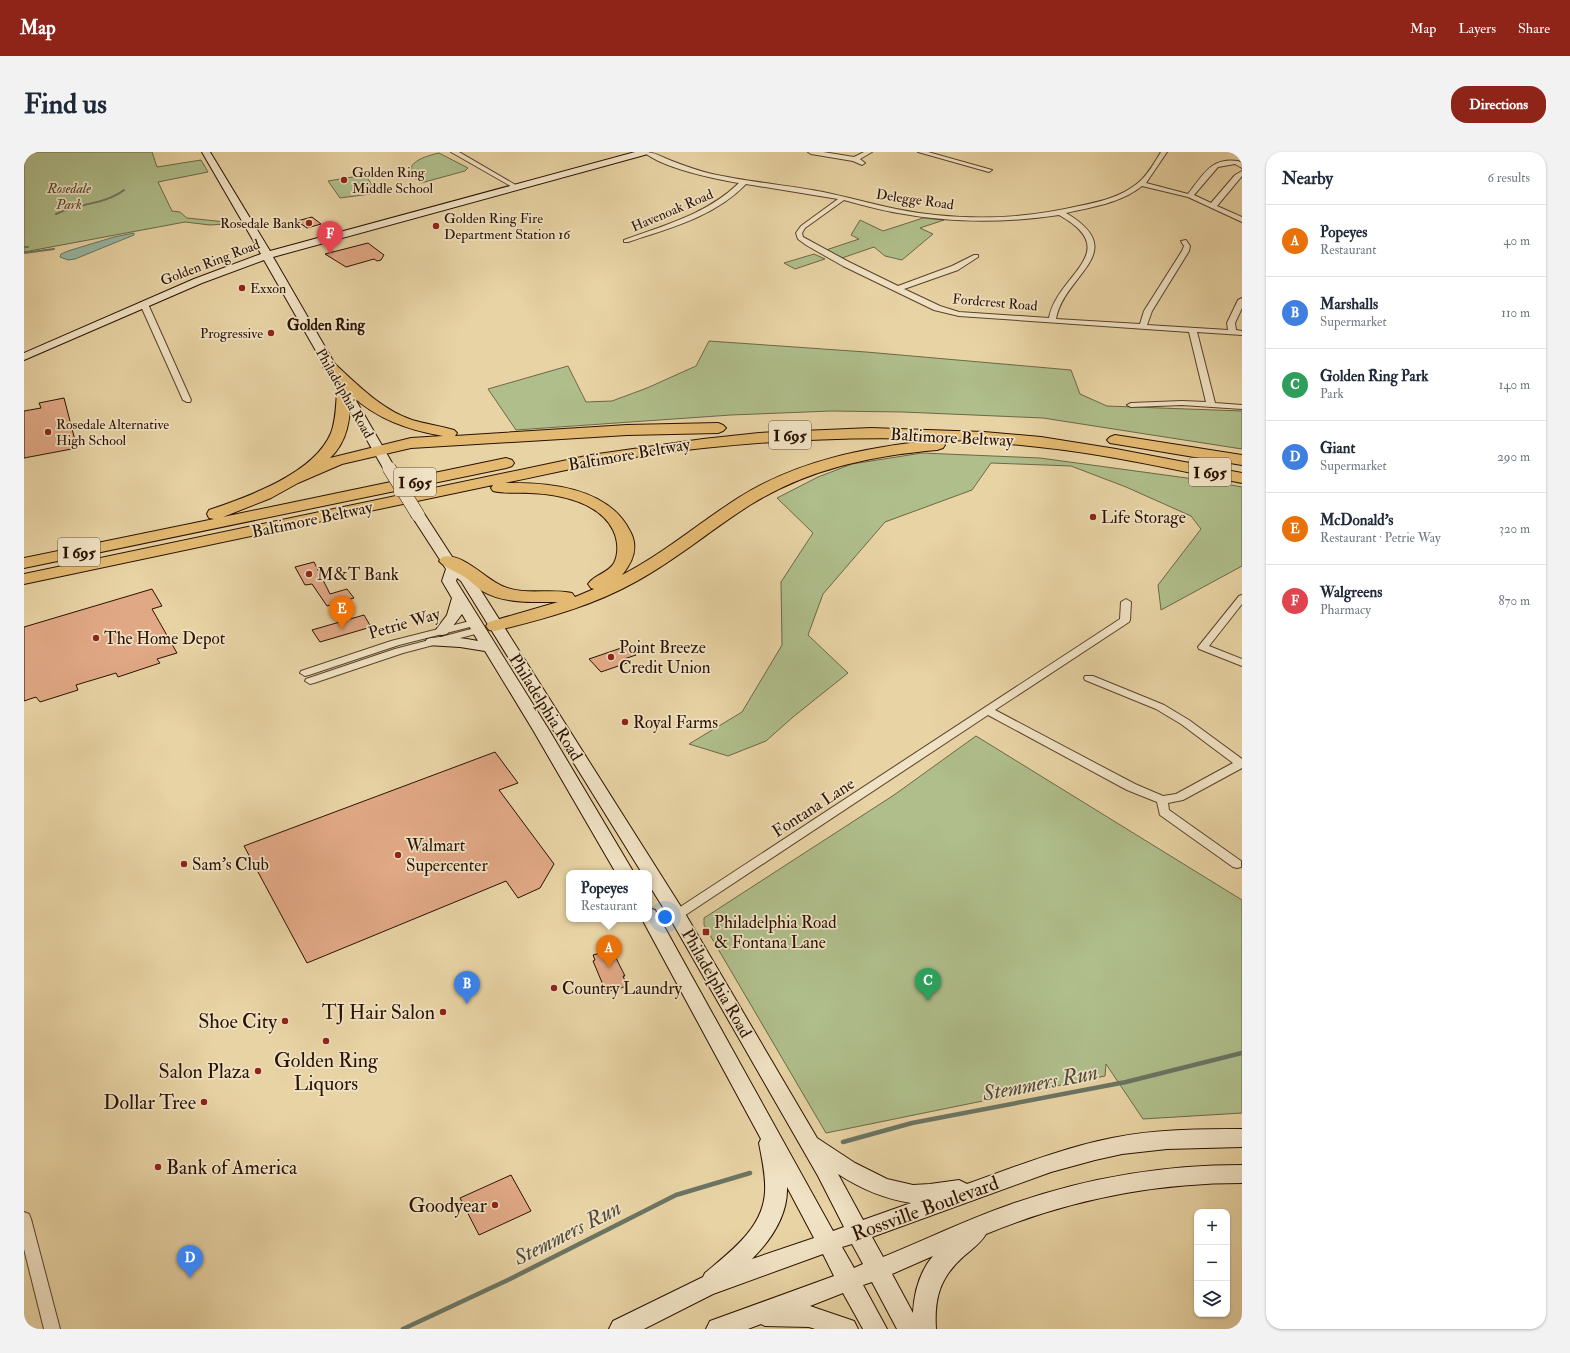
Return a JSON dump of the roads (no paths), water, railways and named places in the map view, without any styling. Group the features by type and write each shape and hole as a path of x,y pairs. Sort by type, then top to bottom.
{"highway":[{"path":"330,368 369,403 392,417 408,423 453,434 506,438"},
{"path":"295,479 320,459 337,439 341,425 344,391"},
{"name":"Baltimore Beltway","path":"24,563 580,448 672,433 718,428 840,421 971,424 1054,432 1242,460"},
{"path":"113,545 223,511 337,461 411,443 658,428 718,428"},
{"name":"Baltimore Beltway","path":"24,579 526,473 654,449 733,439 796,435 894,433 1009,439 1091,450 1242,478"},
{"path":"485,624 569,605 611,588 632,576 724,514 767,488 803,472 860,456 915,447 952,444 983,444 1042,448 1178,466"},
{"path":"406,499 492,489 544,489 565,493 595,505 613,518 619,526 625,540 626,554 620,566 610,576 588,589 485,624"},
{"path":"24,587 200,542"},
{"path":"450,565 469,572 489,588 500,592 529,597 566,597"}],"main road":[{"name":"Philadelphia Road","path":"206,152 389,468 450,565 466,578 485,624 647,870"},
{"name":"Golden Ring Road","path":"24,357 144,304 207,278 267,256 646,152"},
{"name":"Philadelphia Road","path":"450,565 449,581 459,598 485,624 489,647 541,730 623,870"},
{"path":"459,598 454,616 437,636 489,647"},
{"name":"Philadelphia Road","path":"652,877 677,915 808,1142 859,1232 909,1329"},
{"name":"Philadelphia Road","path":"652,921 875,1329"},
{"path":"706,1286 756,1242 766,1226 772,1210 776,1192 767,1130"},
{"name":"Rossville Boulevard","path":"621,1329 706,1286 1051,1163 1095,1150 1122,1145 1189,1139 1242,1138"},
{"path":"808,1142 848,1171 879,1185 897,1191 922,1194 992,1184"},
{"name":"Rossville Boulevard","path":"718,1329 848,1280 1026,1208 1088,1191 1136,1181 1242,1174"},
{"path":"924,1329 928,1291 935,1271 943,1260 987,1223"},
{"path":"757,1314 809,1316 846,1329"}],"street":[{"path":"454,152 516,187"},
{"name":"Delegge Road","path":"646,152 688,170 743,183 798,190 896,210 950,217 997,218 1061,213 1112,199 1131,191 1141,184 1164,152"},
{"path":"811,152 855,160 862,163"},
{"path":"855,160 869,152"},
{"path":"921,152 989,170"},
{"path":"1190,196 1211,169 1216,165 1236,162 1242,166"},
{"path":"1212,206 1222,198 1242,173"},
{"name":"Havenoak Road","path":"626,241 712,208 728,198 743,183"},
{"path":"1141,184 1190,196 1242,220"},
{"name":"Fordcrest Road","path":"843,198 803,227 799,233 800,238 808,244 937,308 959,314 1242,333"},
{"path":"1052,320 1054,308 1057,302 1088,259 1092,249 1091,239 1086,231 1061,213"},
{"path":"1143,326 1147,312 1186,254 1187,246 1184,241"},
{"path":"897,289 955,268 976,256"},
{"path":"1232,332 1231,323 1242,300"},
{"path":"144,304 187,400"},
{"path":"1192,329 1211,404"},
{"path":"1131,405 1182,403 1242,407"},
{"path":"1242,598 1203,647 1242,663"},
{"name":"Fontana Lane","path":"652,917 677,915 1125,620 1126,602"},
{"name":"Petrie Way","path":"308,677 379,657 437,636 485,624"},
{"path":"988,711 1131,787 1162,800 1172,800 1179,797 1241,764 1185,722 1160,707 1089,678"},
{"path":"1162,800 1164,812 1237,864"},
{"path":"24,1219 52,1329"}],"waterway":[{"path":"56,214 64,210 108,199 124,190"},
{"path":"24,253 54,249"},
{"name":"Stemmers Run","path":"843,1142 912,1123 1126,1082 1242,1053"},
{"name":"Stemmers Run","path":"403,1329 510,1279 676,1195 750,1173"}],"place":[{"name":"Golden Ring Middle School","path":"344,180"},
{"name":"Rosedale Bank","path":"309,223"},
{"name":"Golden Ring Fire Department Station 16","path":"436,226"},
{"name":"Walgreens","path":"330,254"},
{"name":"Exxon","path":"242,288"},
{"name":"Progressive","path":"271,333"},
{"name":"Rosedale Alternative High School","path":"48,432"},
{"name":"Life Storage","path":"1093,517"},
{"name":"M&T Bank","path":"309,574"},
{"name":"McDonald's","path":"342,629"},
{"name":"The Home Depot","path":"96,638"},
{"name":"Point Breeze Credit Union","path":"611,657"},
{"name":"Royal Farms","path":"625,722"},
{"name":"Walmart Supercenter","path":"398,855"},
{"name":"Sam's Club","path":"184,864"},
{"name":"Philadelphia Road & Fontana Lane","path":"706,932"},
{"name":"Popeyes","path":"609,968"},
{"name":"Country Laundry","path":"554,988"},
{"name":"Golden Ring Park","path":"928,1001"},
{"name":"Marshalls","path":"467,1004"},
{"name":"TJ Hair Salon","path":"443,1012"},
{"name":"Shoe City","path":"285,1021"},
{"name":"Golden Ring Liquors","path":"326,1041"},
{"name":"Salon Plaza","path":"258,1071"},
{"name":"Dollar Tree","path":"204,1102"},
{"name":"Bank of America","path":"158,1167"},
{"name":"Goodyear","path":"495,1205"},
{"name":"Giant","path":"190,1278"}],"district":[{"name":"Golden Ring","path":"326,325"}],"park label":[{"name":"Rosedale Park","path":"69,196"}]}
